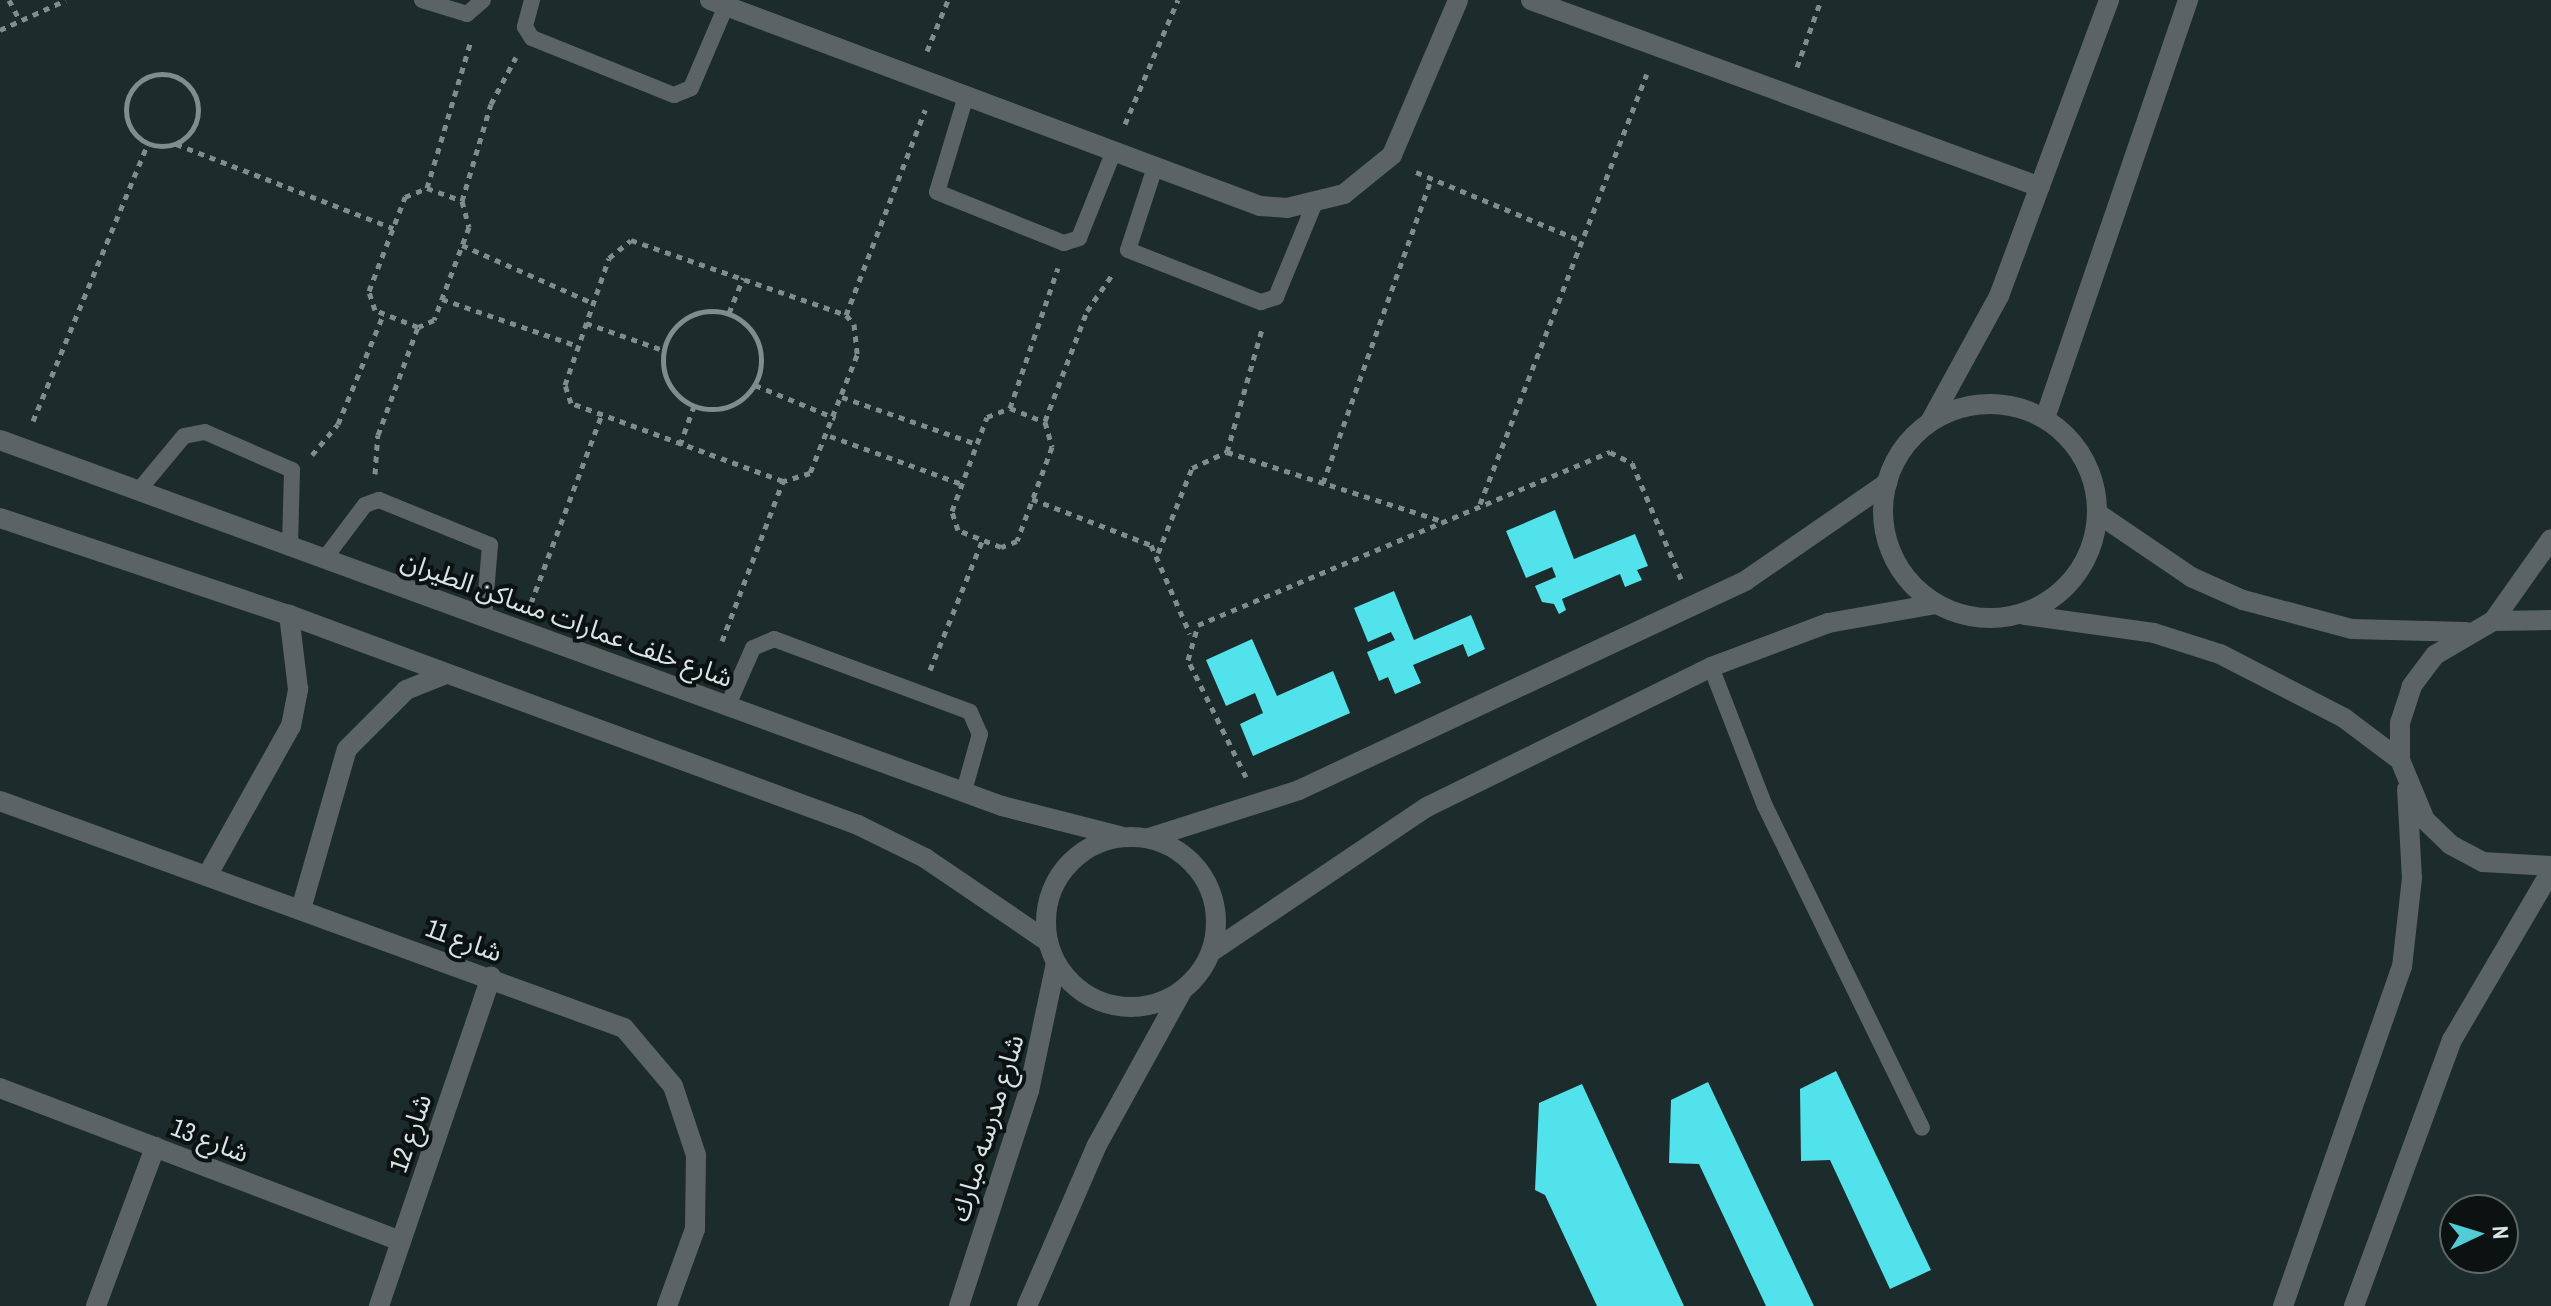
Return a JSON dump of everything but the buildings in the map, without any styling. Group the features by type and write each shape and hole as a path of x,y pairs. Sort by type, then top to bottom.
{"street":[{"path":"718,3 1260,206 1314,205 1370,178 1392,155 1458,0"},
{"path":"2109,0 1984,331 1929,423 1896,459 1887,483 1887,538 1914,586 1936,604 1989,618 2017,615 2113,625 2220,654 2320,704 2400,760"},
{"path":"2045,418 2188,0"},
{"path":"1543,2 2040,187"},
{"path":"1929,423 1986,404 2045,418 2084,459 2097,513 2074,577 2043,605 2017,615"},
{"name":"شارع خلف عمارات مساكن الطيران","path":"0,440 964,791 1120,836"},
{"path":"1149,838 1260,805 1692,606 1782,559 1887,483"},
{"path":"2097,513 2191,577 2297,618 2409,633 2466,632"},
{"path":"0,518 289,615 858,825 975,889 1047,941"},
{"path":"2493,621 2551,539"},
{"path":"1027,1306 1097,1145 1182,991 1211,952 1427,807 1711,667 1828,623 1936,604"},
{"path":"207,876 291,726 298,689 289,615"},
{"path":"2283,1306 2402,967 2412,878 2407,789 2400,760 2400,722 2412,686 2435,655 2466,632 2493,621 2551,620"},
{"path":"301,909 347,749 406,690 446,674"},
{"path":"2354,1306 2452,1040 2551,868 2483,862 2451,845 2407,789"},
{"name":"شارع 11","path":"0,801 491,977 624,1028 673,1086 696,1155 695,1229 667,1306"},
{"path":"1182,991 1137,1008 1113,1006 1080,990 1056,963 1047,941 1048,905 1061,872 1097,843 1120,836 1149,838 1172,846 1206,881 1216,916 1211,952"},
{"name":"شارع مدرسه مبارك","path":"959,1306 1029,1091 1056,963"},
{"name":"شارع 12","path":"379,1306 491,977"},
{"name":"شارع 13","path":"0,1088 401,1241"},
{"path":"96,1306 155,1147"}],"lane":[{"path":"422,0 479,6"},
{"path":"532,0 525,27 532,38 680,95 691,88 718,3"},
{"path":"966,96 937,192 1064,243 1079,238 1114,151"},
{"path":"1155,167 1126,239 1133,255 1261,302 1276,297 1314,205"},
{"path":"139,490 184,436 198,431 292,470 290,545"},
{"path":"325,558 365,505 379,500 490,545 484,616"},
{"path":"728,705 753,648 774,639 977,718 980,734 964,791"},
{"path":"1711,667 1765,806 1922,1128"}],"path":[{"path":"9,0 20,21"},
{"path":"0,30 66,0"},
{"path":"846,315 926,81 948,0"},
{"path":"1114,151 1178,0"},
{"path":"1787,94 1821,0"},
{"path":"427,188 462,89 479,6"},
{"path":"462,201 427,188 405,197 369,291 375,310 418,327 434,320 469,227 462,201 491,104 532,38"},
{"path":"1480,504 1658,47"},
{"path":"176,144 195,125 196,97 163,74 129,95 129,123 148,144 176,144 393,228"},
{"path":"22,448 148,144"},
{"path":"1392,155 1430,182 1582,241"},
{"path":"1323,483 1430,182"},
{"path":"631,240 846,315 859,337 830,436 810,473 783,481 578,409 566,395 578,346 609,258 631,240"},
{"path":"1010,408 1064,243"},
{"path":"462,245 593,303"},
{"path":"1045,422 1010,408 987,417 952,521 982,541 1010,547 1052,447 1045,422 1087,311 1133,255"},
{"path":"729,313 743,278"},
{"path":"442,299 578,346"},
{"path":"1227,452 1260,352 1261,302"},
{"path":"292,470 338,424 384,313"},
{"path":"729,313 756,335 761,369 755,385 729,407 694,406 669,384 663,350 688,317 729,313"},
{"path":"586,323 663,350"},
{"path":"379,500 378,435 418,327"},
{"path":"755,385 835,418"},
{"path":"842,397 977,444"},
{"path":"680,445 694,406"},
{"path":"521,629 601,417"},
{"path":"830,436 962,484"},
{"path":"1260,805 1188,660 1190,634 1158,553 1192,468 1227,452 1440,520"},
{"path":"1190,634 1440,520 1610,452 1632,463 1692,606"},
{"path":"702,696 783,481"},
{"path":"1032,499 1158,553"},
{"path":"920,694 982,541"}]}
